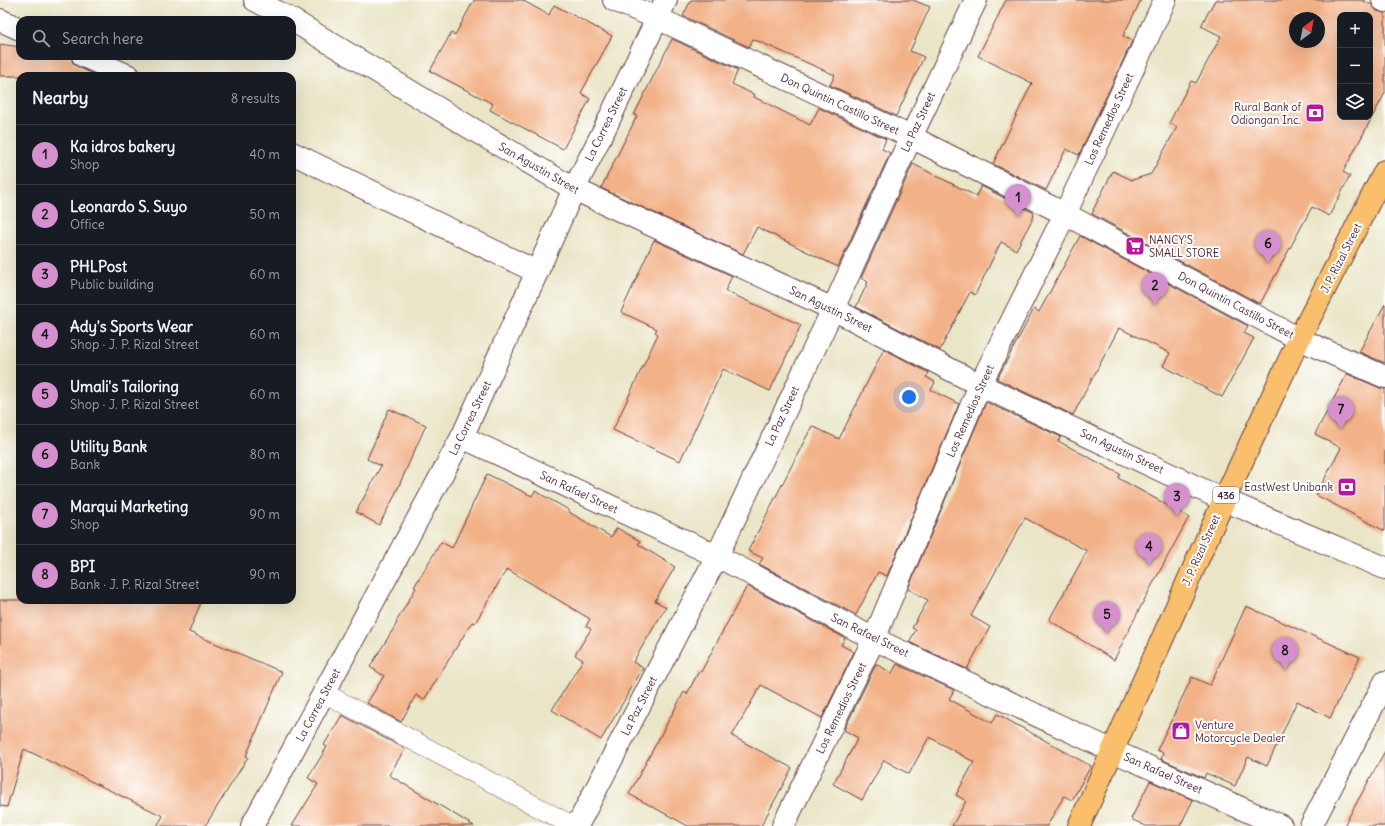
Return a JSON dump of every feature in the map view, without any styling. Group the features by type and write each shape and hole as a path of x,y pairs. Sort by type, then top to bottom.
{"main road":[{"name":"J. P. Rizal Street","path":"1079,826 1224,500 1299,339 1385,171"}],"street":[{"name":"San Agustin Street","path":"255,0 285,16"},
{"name":"Don Quintin Castillo Street","path":"614,0 662,9 1065,214 1299,339 1385,377"},
{"name":"La Paz Street","path":"577,826 717,556 976,0"},
{"name":"Los Remedios Street","path":"783,826 874,639 980,385 1065,214 1165,0"},
{"name":"La Correa Street","path":"252,826 462,437 574,189 662,9"},
{"path":"0,20 16,26"},
{"name":"San Agustin Street","path":"296,22 574,189 832,309 980,385 1224,500 1385,568"},
{"path":"92,60 120,72"},
{"path":"296,155 537,272"},
{"name":"San Rafael Street","path":"462,437 717,556 874,639 1113,751 1280,826"},
{"path":"1311,826 1385,682"}],"lane":[{"path":"324,693 573,826"}],"building":[{"path":"474,0 522,0 549,15 554,5 612,36 581,93 590,99 563,149 490,110 493,104 430,71 451,33 455,35"},
{"path":"691,0 913,0 930,7 910,51 924,57 896,116 830,85 835,75 753,39 749,47 683,16"},
{"path":"1006,0 1141,0 1123,36 1132,41 1079,155 1066,149 1046,190 993,164 1032,83 978,56"},
{"path":"1215,0 1362,0 1372,5 1377,11 1385,13 1385,93 1373,116 1373,12 1337,12 1337,120 1371,120 1343,172 1350,176 1329,216 1312,207 1260,304 1092,214 1113,171 1132,180 1151,174 1177,127 1169,123 1191,81 1196,83 1221,36 1201,26"},
{"path":"672,39 738,70 732,84 755,95 754,97 810,125 819,108 886,139 882,149 890,153 838,267 757,227 743,254 601,188 637,116 634,115"},
{"path":"0,44 16,46 16,60 72,60 78,67 89,72 16,72 16,76 0,76"},
{"path":"913,164 976,196 981,186 1034,213 1034,216 1016,250 1001,242 975,295 970,292 940,350 856,307 868,282 861,278"},
{"path":"1080,236 1248,326 1244,333 1254,338 1222,397 1163,366 1170,353 1119,328 1073,415 997,379 1034,309 1039,312"},
{"path":"654,240 732,276 725,291 801,325 770,391 723,369 680,461 613,430 658,334 655,332 657,329 621,312"},
{"path":"1385,304 1385,363 1359,352"},
{"path":"884,349 929,373 926,377 935,382 931,390 959,404 887,576 878,572 856,615 759,564 763,558 748,551 812,426 839,439"},
{"path":"1347,374 1385,389 1385,531 1316,495 1341,448 1315,434"},
{"path":"986,402 1061,437 1058,441 1120,474 1118,478 1189,517 1142,604 1114,660 1049,620 1087,551 1025,518 971,616 990,627 967,669 909,642 916,630 912,628 928,600 908,589"},
{"path":"389,409 426,425 393,499 379,525 356,512 381,466 367,459"},
{"path":"487,474 532,496 535,491 569,510 569,512 611,537 617,528 640,541 638,544 675,567 655,601 666,607 633,662 643,668 601,740 552,710 583,660 575,655 591,629 586,626 590,619 507,569 475,623 472,622 424,700 416,695 401,722 367,703 384,676 370,667 397,623 396,622 416,588 414,587 441,542 452,548"},
{"path":"747,586 845,638 841,645 854,652 822,718 761,685 732,736 792,768 761,826 688,826 629,794 684,692 687,694 699,671 701,672"},
{"path":"0,600 16,600 16,604 200,604 189,632 282,672 246,756 248,757 205,826 157,826 163,816 24,749 7,807 0,806"},
{"path":"1246,606 1360,657 1330,718 1297,701 1267,766 1248,757 1235,786 1206,773 1204,778 1161,759 1163,753 1157,750 1192,677 1210,685"},
{"path":"876,664 892,673 897,664 954,690 949,699 992,723 997,714 1091,766 1072,800 1064,796 1047,826 952,826 966,801 956,795 974,762 929,737 909,774 884,760 862,800 833,784 858,738 844,730"},
{"path":"342,715 405,749 389,775 474,826 292,826 318,784 308,778 327,747 324,745"},
{"path":"1385,751 1385,826 1344,826"},
{"path":"1150,781 1193,800 1180,826 1146,826 1131,819"}],"place":[{"name":"Rural Bank of Odiongan Inc.","path":"1315,113"},
{"name":"Ka idros bakery","path":"1018,217"},
{"name":"NANCY'S SMALL STORE","path":"1135,246"},
{"name":"Utility Bank","path":"1268,263"},
{"name":"Leonardo S. Suyo","path":"1155,305"},
{"name":"Marqui Marketing","path":"1341,429"},
{"name":"EastWest Unibank","path":"1347,487"},
{"name":"PHLPost","path":"1177,516"},
{"name":"Ady's Sports Wear","path":"1149,566"},
{"name":"Umali's Tailoring","path":"1107,634"},
{"name":"BPI","path":"1285,670"},
{"name":"Venture Motorcycle Dealer","path":"1181,731"}]}
